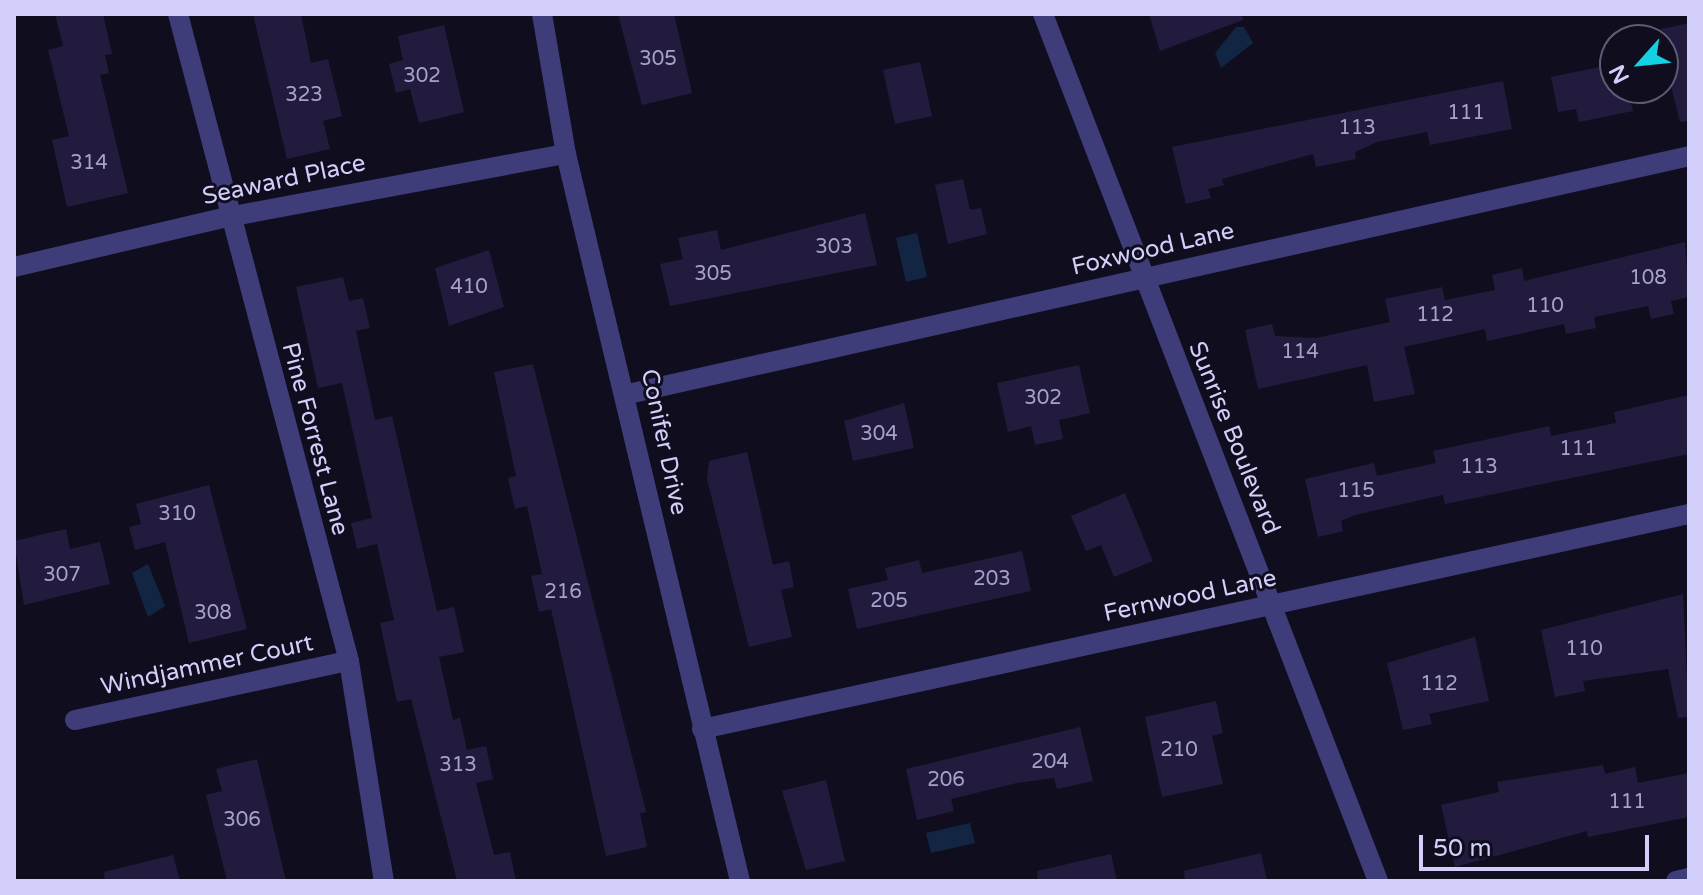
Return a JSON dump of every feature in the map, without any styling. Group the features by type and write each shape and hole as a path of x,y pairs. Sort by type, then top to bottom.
{"street":[{"name":"Pine Forrest Lane","path":"178,14 228,217 349,661 384,881"},
{"name":"Conifer Drive","path":"542,14 566,154 628,394 702,729 740,881"},
{"name":"Sunrise Boulevard","path":"1043,14 1378,881"},
{"name":"Seaward Place","path":"14,267 228,217 566,154"},
{"name":"Foxwood Lane","path":"628,394 1689,156"},
{"name":"Fernwood Lane","path":"702,729 1689,514"},
{"name":"Windjammer Court","path":"75,720 349,661"},
{"path":"1676,881 1689,878"}],"water":[{"path":"1236,27 1244,27 1253,43 1221,68 1215,53"},
{"path":"917,233 927,277 906,282 896,238"},
{"path":"148,564 165,606 148,617 132,573"},
{"path":"970,823 975,843 931,853 926,833"}],"building":[{"path":"55,14 103,14 112,54 105,55 109,73 100,75 128,193 67,207 52,140 69,136 48,50 63,46"},
{"path":"253,14 301,14 311,63 328,59 342,116 323,121 330,149 287,159"},
{"path":"618,14 674,14 692,93 642,105"},
{"path":"1149,14 1242,14 1243,20 1160,51"},
{"path":"1689,23 1689,121 1680,122 1676,104 1679,104 1679,25"},
{"path":"444,25 464,112 419,123 410,89 396,93 389,64 403,60 398,36"},
{"path":"920,62 932,116 895,124 883,70"},
{"path":"1599,67 1599,104 1631,104 1633,111 1579,122 1576,109 1558,112 1551,77"},
{"path":"1503,81 1512,129 1430,145 1427,132 1377,142 1355,152 1356,159 1316,167 1313,154 1222,179 1224,185 1208,189 1211,198 1186,204 1172,147"},
{"path":"963,179 970,210 981,208 987,234 948,244 935,185"},
{"path":"865,213 877,265 670,306 660,264 683,259 678,238 717,230 721,250"},
{"path":"1685,242 1689,297 1671,301 1674,314 1651,319 1648,306 1594,317 1596,328 1566,334 1564,324 1487,341 1485,329 1404,347 1415,394 1374,402 1367,365 1258,389 1245,330 1272,324 1275,336 1316,338 1390,322 1385,299 1442,287 1445,300 1495,290 1492,275 1522,268 1524,281"},
{"path":"489,250 504,307 449,326 435,268"},
{"path":"343,277 349,301 363,298 370,328 356,331 375,420 392,416 437,611 454,607 464,652 439,657 453,720 460,718 467,750 486,746 493,779 476,783 494,855 510,852 516,881 457,881 411,699 397,702 380,623 394,620 377,544 357,549 351,523 372,518 342,383 318,388 296,287"},
{"path":"533,364 646,812 640,813 647,847 606,856 551,609 539,612 531,576 542,574 527,506 515,509 508,478 516,476 494,372"},
{"path":"1079,365 1090,413 1059,420 1063,439 1035,445 1031,426 1008,432 997,383"},
{"path":"1689,395 1689,454 1445,504 1443,495 1355,515 1341,521 1343,531 1318,537 1305,479 1374,463 1377,476 1436,463 1433,451 1549,426 1551,436 1616,423 1614,412"},
{"path":"904,403 914,448 853,461 844,421"},
{"path":"747,452 773,565 789,561 794,587 781,590 792,637 749,647 707,479 709,461"},
{"path":"209,485 247,629 189,643 165,542 135,550 129,527 141,524 136,504"},
{"path":"1125,493 1153,561 1114,577 1101,545 1086,551 1071,516"},
{"path":"66,529 70,549 100,542 110,584 24,605 14,541"},
{"path":"1022,551 1031,591 857,629 848,589 888,580 885,568 919,560 922,573"},
{"path":"1683,594 1689,717 1678,718 1668,669 1583,681 1585,691 1555,697 1541,630"},
{"path":"1475,637 1489,701 1429,714 1432,724 1403,730 1387,663"},
{"path":"1216,701 1223,733 1212,736 1223,784 1162,797 1145,717"},
{"path":"1080,727 1093,781 1057,789 1054,778 1017,783 951,799 954,811 917,820 906,769"},
{"path":"257,759 286,881 227,881 206,795 222,791 216,769"},
{"path":"1603,765 1605,774 1635,767 1638,783 1689,773 1689,817 1588,837 1587,831 1455,867 1441,805 1499,792 1497,782"},
{"path":"826,780 845,861 806,870 782,791"},
{"path":"1261,853 1267,881 1185,881 1184,871"},
{"path":"1111,854 1117,881 1038,881 1037,871"},
{"path":"173,855 180,881 105,881 104,872"}]}
